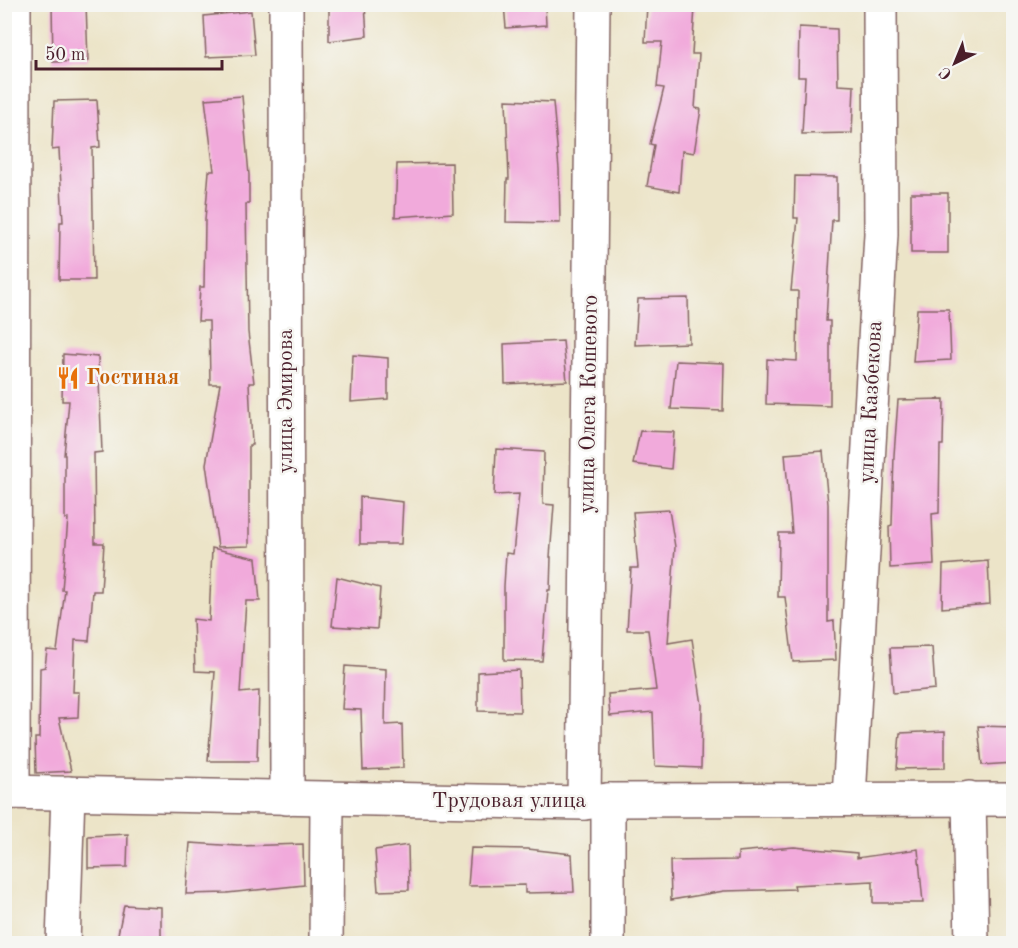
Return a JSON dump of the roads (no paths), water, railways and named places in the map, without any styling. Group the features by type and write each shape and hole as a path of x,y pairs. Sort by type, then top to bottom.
{"street":[{"path":"9,792 14,4"},
{"name":"улица Эмирова","path":"286,4 287,798"},
{"name":"улица Олега Кошевого","path":"593,4 596,802 609,944"},
{"name":"улица Казбекова","path":"849,798 881,234 880,4"},
{"name":"Трудовая улица","path":"9,792 596,802 849,798 1014,799"},
{"path":"63,944 68,793"},
{"path":"969,798 972,944"},
{"path":"326,944 327,799"}],"place":[{"name":"Гостиная","path":"68,378"}]}
